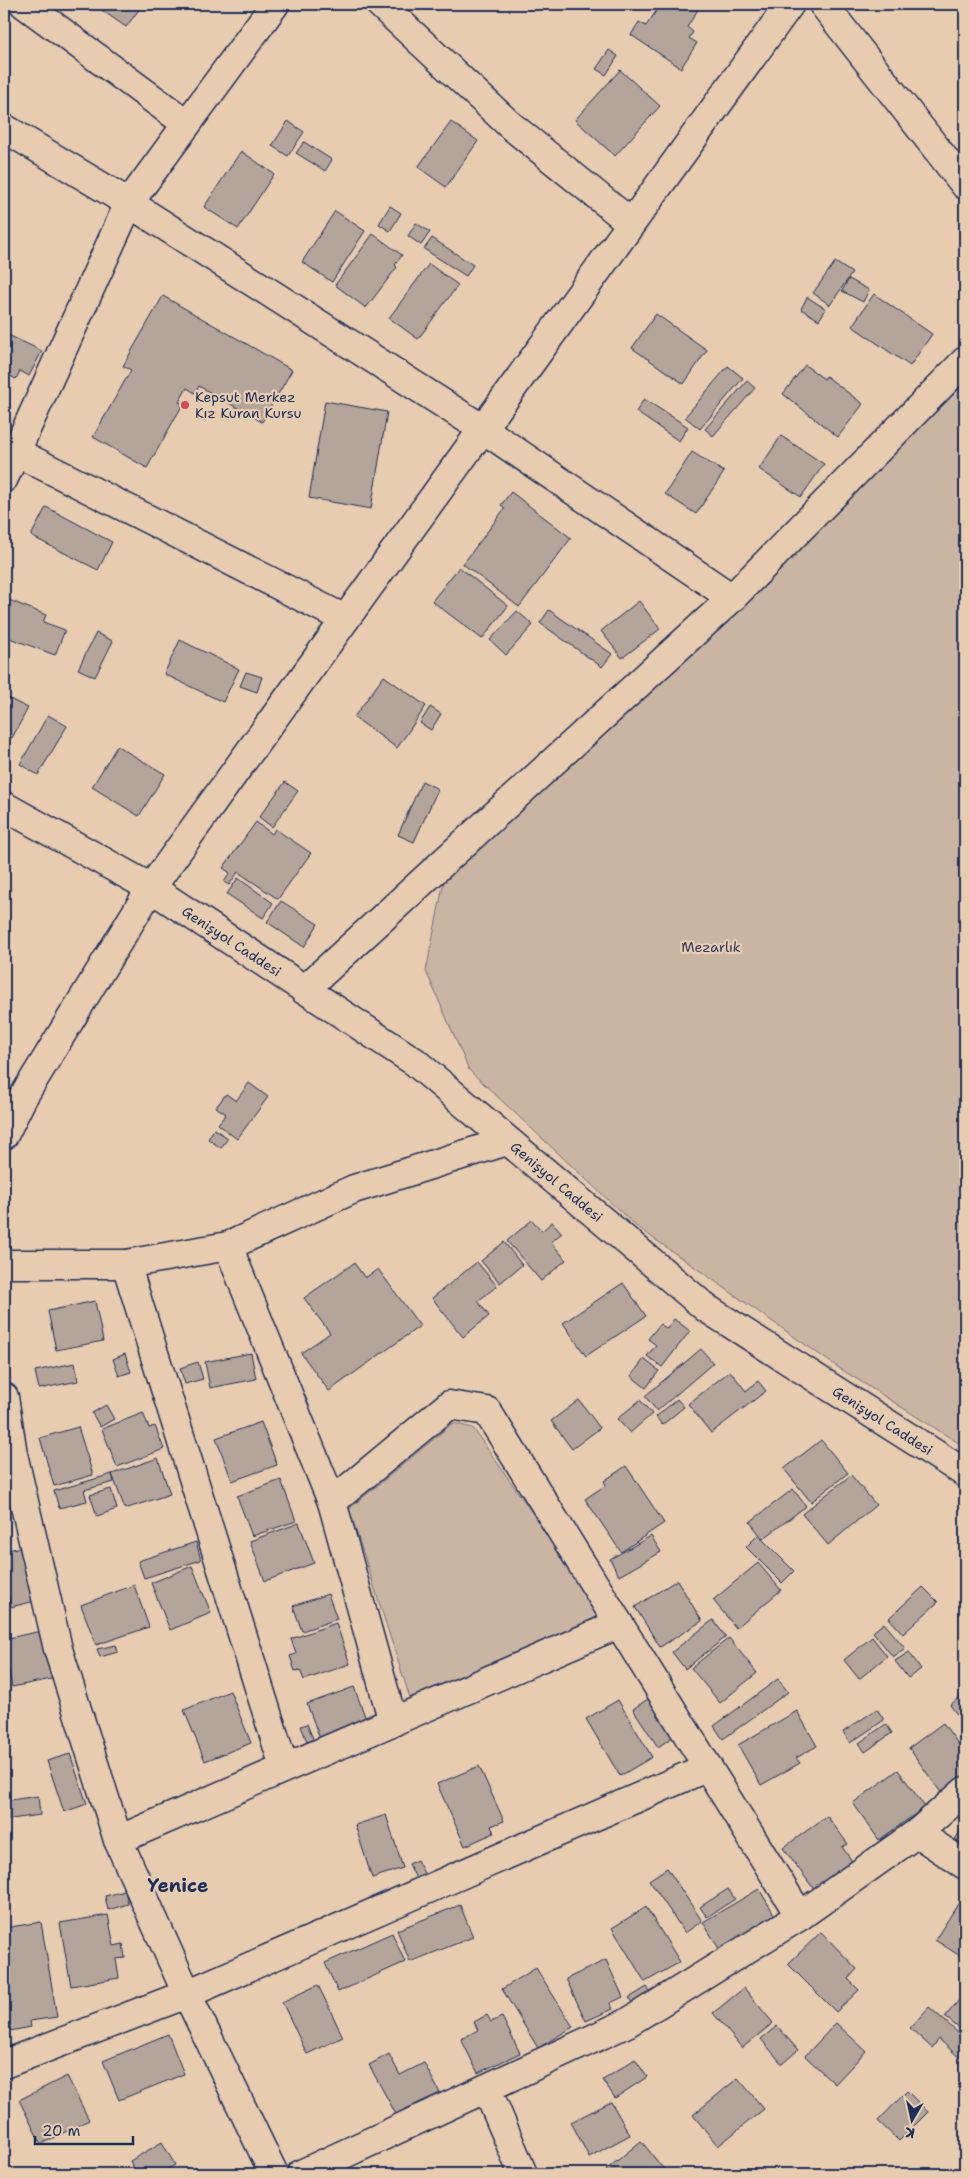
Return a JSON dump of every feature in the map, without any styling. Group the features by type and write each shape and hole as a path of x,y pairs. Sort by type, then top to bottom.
{"street":[{"path":"24,4 187,124"},
{"path":"4,478 129,202 275,4"},
{"path":"380,4 510,125 631,223"},
{"path":"4,1135 23,1097 151,888 790,4"},
{"path":"823,4 965,185"},
{"path":"4,128 129,202 483,429 732,598"},
{"path":"304,990 732,598 965,361"},
{"path":"16,452 345,619"},
{"name":"Genişyol Caddesi","path":"4,806 151,888 415,1062 706,1308 965,1473"},
{"path":"4,1264 126,1264 228,1246 354,1189 507,1141"},
{"path":"228,1246 332,1502 393,1722"},
{"path":"126,1264 284,1767"},
{"path":"4,1397 13,1454 58,1649 118,1840 187,1994 274,2174"},
{"path":"332,1502 448,1405 487,1412 800,1916"},
{"path":"118,1840 619,1624"},
{"path":"4,2064 187,1994 708,1767"},
{"path":"301,2174 627,2023 800,1916 917,1833 965,1791"},
{"path":"917,1833 965,1865"},
{"path":"487,2089 523,2174"}],"green space":[{"name":"Mezarlık","path":"965,384 965,1447 836,1366 636,1226 469,1070 426,971 453,836"},
{"path":"453,1423 473,1428 603,1614 411,1701 349,1509"}],"building":[{"path":"93,4 143,4 126,27"},
{"path":"661,4 701,5 687,27 693,32 689,38 697,43 681,68 631,35 639,22 646,26"},
{"path":"609,50 618,56 606,75 596,69"},
{"path":"620,70 660,106 615,156 575,120"},
{"path":"288,121 304,132 288,156 272,146"},
{"path":"451,122 478,141 446,187 418,167"},
{"path":"304,142 332,160 325,171 296,153"},
{"path":"241,151 274,174 238,229 204,207"},
{"path":"390,206 401,213 390,231 379,224"},
{"path":"335,211 365,231 332,282 302,262"},
{"path":"416,223 430,232 421,245 408,236"},
{"path":"373,234 402,255 395,265 397,267 366,308 335,285"},
{"path":"432,238 473,265 466,276 424,249"},
{"path":"835,262 852,273 830,305 813,293"},
{"path":"429,264 458,285 418,339 389,318"},
{"path":"849,279 869,290 863,302 842,291"},
{"path":"874,294 932,334 910,366 852,326"},
{"path":"163,296 292,370 262,422 199,386 195,393 187,388 179,402 183,404 147,468 93,437 131,370 123,366"},
{"path":"807,297 826,309 819,320 801,309"},
{"path":"656,314 707,350 684,384 632,348"},
{"path":"4,333 42,351 29,376 20,371 16,379 4,373"},
{"path":"805,365 824,379 826,376 863,404 838,437 783,394"},
{"path":"728,366 743,378 700,429 685,417"},
{"path":"747,381 755,388 713,436 705,429"},
{"path":"644,399 688,427 679,441 636,412"},
{"path":"325,401 387,412 371,509 309,498"},
{"path":"781,436 824,464 801,497 759,469"},
{"path":"692,452 724,472 696,514 665,494"},
{"path":"511,492 571,538 519,607 463,564 505,508 501,505"},
{"path":"46,507 112,542 98,570 31,536"},
{"path":"459,567 508,606 482,639 432,601"},
{"path":"4,598 46,615 43,622 65,630 55,655 4,636"},
{"path":"639,601 660,629 622,658 601,631"},
{"path":"549,610 612,654 602,667 540,623"},
{"path":"517,611 533,625 506,655 490,640"},
{"path":"96,633 113,641 95,677 78,669"},
{"path":"180,640 239,669 223,702 164,674"},
{"path":"246,672 262,677 257,692 240,686"},
{"path":"384,676 426,706 397,748 354,717"},
{"path":"4,696 28,708 12,738 4,733"},
{"path":"430,707 441,714 431,730 420,723"},
{"path":"48,715 67,726 38,775 20,764"},
{"path":"117,746 165,774 139,816 92,787"},
{"path":"422,781 438,789 414,842 398,835"},
{"path":"285,782 298,791 272,827 259,817"},
{"path":"256,822 272,834 275,829 311,853 278,899 238,872 229,885 224,882 230,873 223,868"},
{"path":"238,878 273,903 263,918 227,894"},
{"path":"281,901 318,924 304,947 267,922"},
{"path":"249,1083 268,1097 237,1139 218,1124 226,1114 216,1107 226,1094 236,1101"},
{"path":"214,1129 228,1138 221,1148 208,1139"},
{"path":"532,1220 542,1231 552,1222 562,1233 551,1242 566,1260 541,1281 507,1241"},
{"path":"504,1242 522,1265 500,1283 481,1261"},
{"path":"477,1262 497,1286 478,1301 489,1316 463,1337 432,1298"},
{"path":"354,1263 365,1278 378,1269 420,1326 329,1391 301,1353 330,1333 304,1298"},
{"path":"623,1283 646,1316 586,1356 563,1323"},
{"path":"95,1301 103,1341 56,1350 48,1311"},
{"path":"674,1319 690,1331 662,1367 647,1356 656,1345 648,1339 660,1324 667,1329"},
{"path":"701,1349 713,1363 657,1411 645,1396"},
{"path":"251,1353 256,1379 210,1388 205,1362"},
{"path":"125,1354 131,1372 119,1376 113,1359"},
{"path":"644,1359 659,1371 646,1388 631,1376"},
{"path":"198,1362 203,1379 185,1384 180,1368"},
{"path":"75,1363 78,1381 39,1389 35,1371"},
{"path":"730,1371 746,1391 758,1381 766,1391 711,1433 688,1404"},
{"path":"677,1399 684,1407 662,1425 656,1417"},
{"path":"579,1400 600,1428 572,1449 551,1421"},
{"path":"640,1400 652,1414 630,1433 617,1419"},
{"path":"106,1405 114,1419 100,1427 92,1413"},
{"path":"143,1413 149,1428 155,1426 164,1449 117,1467 102,1429"},
{"path":"261,1422 277,1465 232,1481 216,1438"},
{"path":"78,1427 93,1475 54,1486 40,1438"},
{"path":"821,1440 848,1473 811,1502 784,1469"},
{"path":"158,1458 170,1494 125,1509 112,1474"},
{"path":"626,1466 664,1523 621,1552 585,1499 606,1485 604,1481"},
{"path":"112,1474 114,1482 84,1490 87,1501 59,1508 54,1491"},
{"path":"851,1475 876,1505 828,1545 802,1514"},
{"path":"281,1480 296,1521 252,1536 237,1496"},
{"path":"111,1489 117,1509 97,1516 90,1495"},
{"path":"793,1489 806,1506 763,1539 750,1522"},
{"path":"299,1523 314,1563 265,1581 250,1541"},
{"path":"758,1535 794,1571 782,1583 746,1547"},
{"path":"651,1536 661,1552 619,1576 610,1559"},
{"path":"196,1542 201,1560 144,1578 138,1561"},
{"path":"29,1545 43,1599 11,1607 4,1576 4,1551"},
{"path":"758,1563 781,1590 736,1628 713,1600"},
{"path":"192,1566 211,1613 170,1630 151,1583"},
{"path":"677,1580 702,1621 660,1647 635,1607"},
{"path":"134,1585 149,1627 96,1645 81,1605"},
{"path":"923,1587 938,1602 903,1634 889,1618"},
{"path":"328,1594 337,1619 302,1631 293,1606"},
{"path":"713,1620 726,1637 685,1669 672,1652"},
{"path":"336,1623 350,1664 304,1680 300,1670 295,1671 290,1656 296,1654 291,1639"},
{"path":"884,1623 905,1648 893,1657 873,1632"},
{"path":"46,1630 56,1678 12,1687 4,1650 4,1639"},
{"path":"872,1637 887,1656 859,1679 844,1660"},
{"path":"729,1638 757,1673 720,1703 691,1668"},
{"path":"116,1645 118,1652 100,1657 97,1649"},
{"path":"909,1652 921,1669 908,1678 895,1661"},
{"path":"778,1679 788,1692 723,1739 714,1726"},
{"path":"354,1687 369,1727 322,1744 307,1704"},
{"path":"230,1691 251,1743 205,1761 184,1710"},
{"path":"965,1693 965,1725 950,1705"},
{"path":"648,1699 674,1736 658,1747 633,1709"},
{"path":"618,1700 652,1757 620,1776 586,1719"},
{"path":"877,1709 884,1720 850,1743 843,1732"},
{"path":"797,1711 817,1746 796,1758 800,1763 761,1785 738,1745"},
{"path":"943,1723 965,1753 965,1776 942,1794 909,1748"},
{"path":"307,1724 316,1746 310,1749 301,1726"},
{"path":"886,1724 892,1733 865,1752 859,1743"},
{"path":"70,1754 87,1804 64,1812 47,1761"},
{"path":"479,1766 504,1821 491,1826 494,1833 465,1846 437,1784"},
{"path":"898,1770 925,1807 879,1840 853,1803"},
{"path":"38,1796 40,1815 4,1820 4,1801"},
{"path":"386,1815 403,1868 372,1878 355,1825"},
{"path":"827,1816 848,1844 842,1847 852,1861 814,1889 783,1848"},
{"path":"965,1825 965,1847 955,1839"},
{"path":"417,1860 427,1879 418,1883 409,1864"},
{"path":"667,1868 702,1921 685,1933 649,1880"},
{"path":"728,1889 735,1899 707,1917 700,1907"},
{"path":"759,1889 777,1919 721,1952 703,1922"},
{"path":"125,1891 128,1904 108,1910 105,1896"},
{"path":"965,1893 965,1959 935,1940"},
{"path":"460,1905 473,1937 410,1962 397,1930"},
{"path":"646,1907 680,1962 645,1982 612,1928"},
{"path":"108,1915 114,1946 123,1944 125,1958 116,1959 119,1978 71,1986 60,1923"},
{"path":"41,1922 57,2017 30,2021 31,2027 4,2032 4,1928"},
{"path":"821,1932 857,1969 848,1979 859,1990 836,2012 788,1964"},
{"path":"392,1933 405,1962 338,1992 325,1963"},
{"path":"606,1960 623,1997 610,2003 613,2009 586,2021 566,1979"},
{"path":"536,1968 573,2027 538,2048 502,1989"},
{"path":"318,1985 343,2037 307,2054 282,2002"},
{"path":"647,1987 653,1996 635,2007 629,1998"},
{"path":"744,1988 773,2023 742,2048 713,2013"},
{"path":"959,2000 965,2004 965,2033 945,2017"},
{"path":"929,2007 965,2039 965,2063 939,2039 932,2048 910,2028"},
{"path":"487,2015 491,2022 502,2017 520,2053 478,2073 461,2039 478,2030 474,2022"},
{"path":"836,2023 866,2051 835,2084 805,2056"},
{"path":"777,2026 798,2050 782,2064 761,2039"},
{"path":"168,2034 184,2074 119,2100 103,2061"},
{"path":"389,2054 400,2075 424,2063 440,2093 397,2116 369,2065"},
{"path":"635,2059 647,2077 615,2098 603,2080"},
{"path":"67,2076 89,2120 41,2144 19,2100"},
{"path":"738,2078 764,2109 718,2146 693,2115"},
{"path":"907,2091 928,2112 899,2141 878,2121"},
{"path":"611,2102 630,2135 589,2157 571,2122"},
{"path":"641,2141 666,2172 663,2174 610,2174 606,2170"},
{"path":"162,2142 175,2165 159,2174 137,2174 130,2161"}],"place":[{"name":"Kepsut Merkez Kız Kuran Kursu","path":"185,405"}],"district":[{"name":"Yenice","path":"178,1885"}]}
